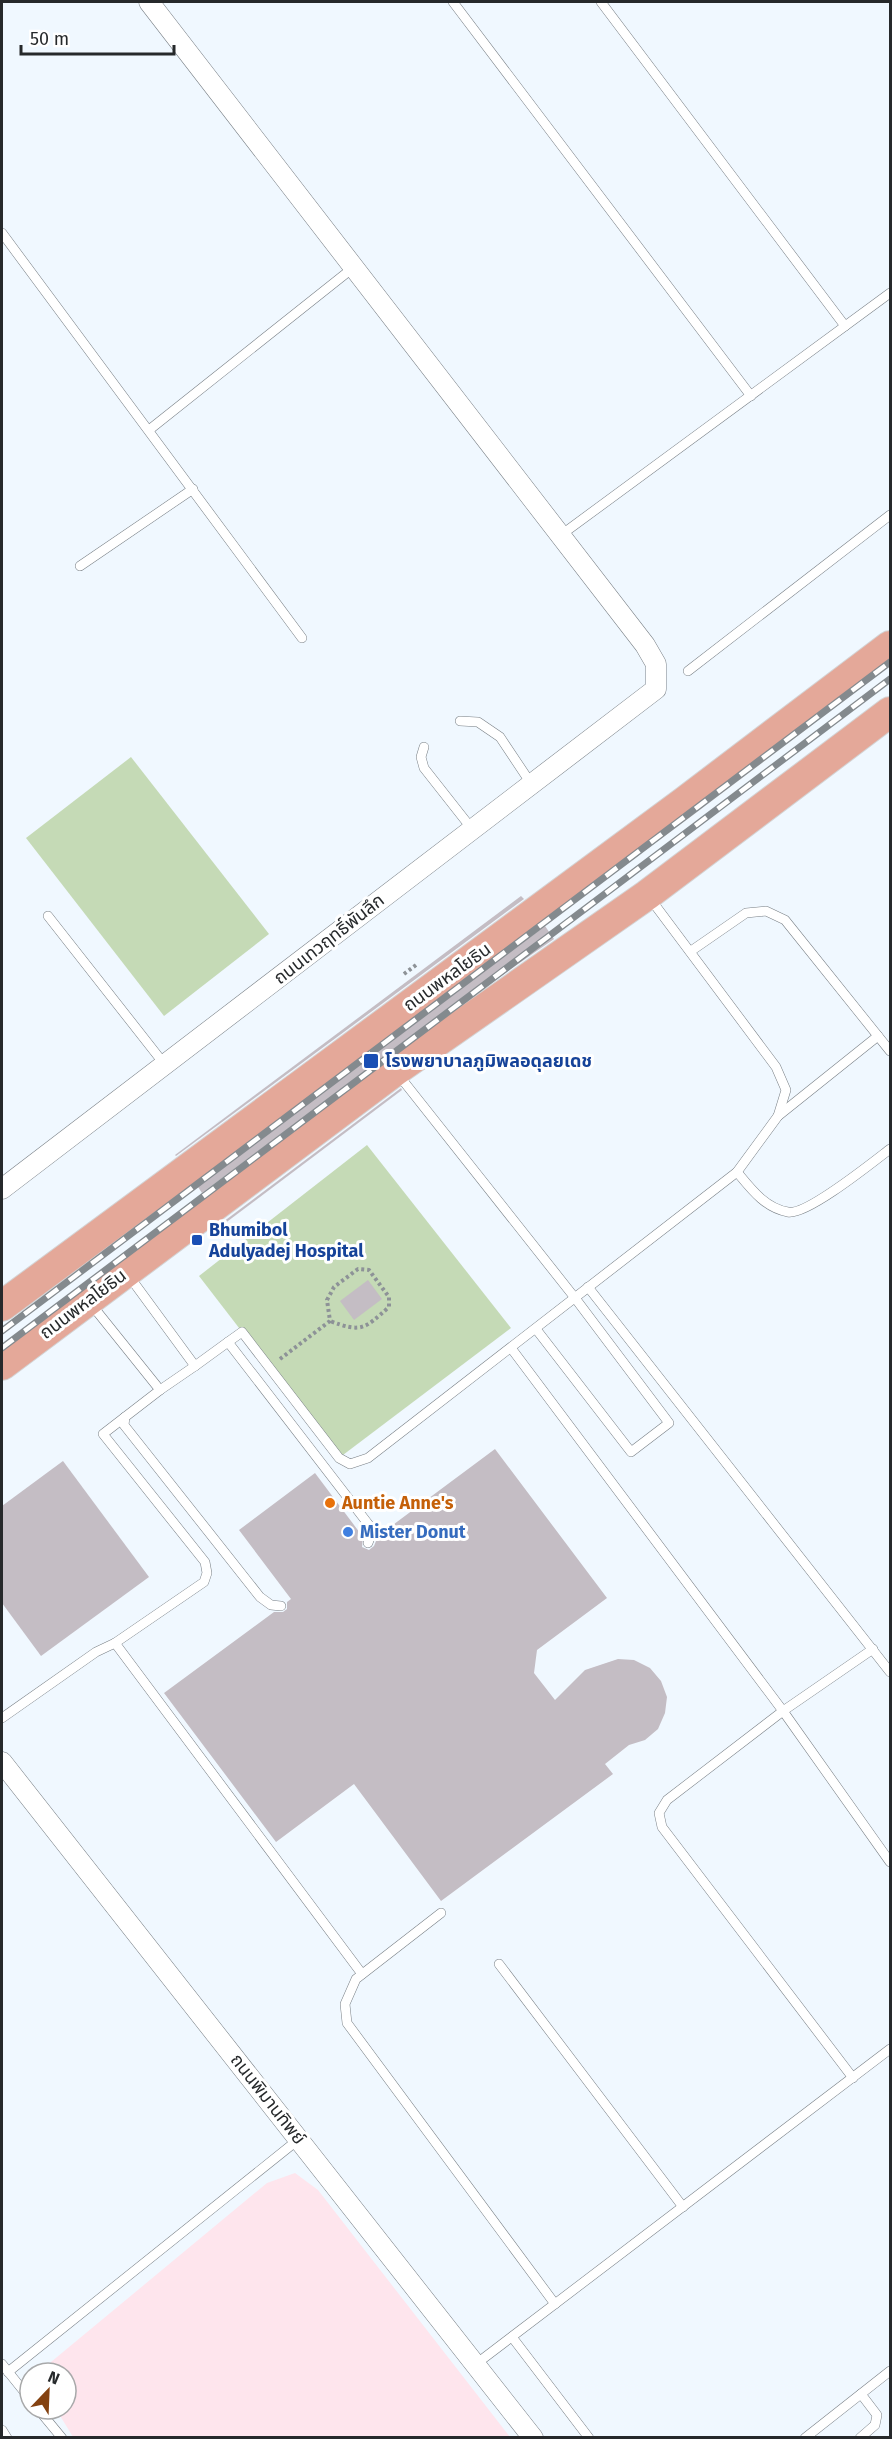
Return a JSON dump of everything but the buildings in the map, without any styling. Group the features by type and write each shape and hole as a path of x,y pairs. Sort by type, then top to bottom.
{"main road":[{"name":"ถนนพหลโยธิน","path":"2,1306 684,802 891,646"},
{"name":"ถนนพหลโยธิน","path":"2,1365 395,1071 647,895 891,712"},
{"path":"97,1235 126,1272"}],"street":[{"path":"149,2 561,535"},
{"name":"ถนนเทวฤทธิ์พันลึก","path":"2,1189 657,689 656,664 645,645 561,535"},
{"name":"ถนนพิมานทิพย์","path":"2,1762 533,2438"}],"lane":[{"path":"453,2 751,396"},
{"path":"601,2 845,326"},
{"path":"2,233 302,638"},
{"path":"149,430 354,267"},
{"path":"561,535 891,293"},
{"path":"80,566 193,489"},
{"path":"688,671 891,515"},
{"path":"460,722 478,722 500,736 532,786"},
{"path":"424,747 421,757 424,768 472,829"},
{"path":"647,895 776,1067 786,1090 778,1116"},
{"path":"691,951 746,913 766,911 785,920 891,1051"},
{"path":"48,916 166,1065"},
{"path":"2,1718 204,1582 207,1572 205,1562 103,1434 242,1332 339,1458 350,1464 368,1458 737,1172 778,1116 878,1036"},
{"path":"395,1071 574,1298 669,1423 631,1452 536,1329"},
{"path":"737,1172 762,1201 789,1213 807,1209 891,1149"},
{"path":"126,1272 195,1366"},
{"path":"588,1287 891,1672"},
{"path":"88,1300 160,1390"},
{"path":"228,1342 369,1525 371,1535 368,1543"},
{"path":"511,1348 783,1712 891,1862"},
{"path":"125,1417 124,1425 260,1597 271,1605 281,1606"},
{"path":"115,1643 362,1974"},
{"path":"853,2078 662,1827 659,1813 667,1800 783,1712 873,1649"},
{"path":"441,1913 356,1979 345,2004 347,2023 555,2304"},
{"path":"499,1964 684,2207"},
{"path":"476,2364 891,2049"},
{"path":"8,2372 299,2139"},
{"path":"512,2337 589,2438"},
{"path":"2,2364 18,2384"},
{"path":"805,2438 891,2371"},
{"path":"860,2438 875,2425 877,2415 861,2394"},
{"path":"48,2421 62,2438"},
{"path":"2,2430 7,2438"}],"path":[{"path":"404,974 416,964"},
{"path":"358,1269 369,1270 389,1297 389,1307 366,1327 350,1329 330,1321 327,1300 334,1287 358,1269"},
{"path":"270,1367 330,1321"}],"shaded area":[{"path":"295,2173 318,2190 510,2437 73,2437 63,2421 78,2421 78,2361 52,2361 267,2183"}],"green space":[{"path":"131,757 269,934 164,1016 26,838"},
{"path":"367,1145 511,1328 339,1458 199,1276"}],"railway":[{"path":"2,1331 890,662"},
{"path":"2,1348 890,679"}],"place":[{"name":"โรงพยาบาลภูมิพลอดุลยเดช","path":"371,1061"},
{"name":"Bhumibol Adulyadej Hospital","path":"197,1240"},
{"name":"Auntie Anne's","path":"330,1503"},
{"name":"Mister Donut","path":"348,1532"}]}
